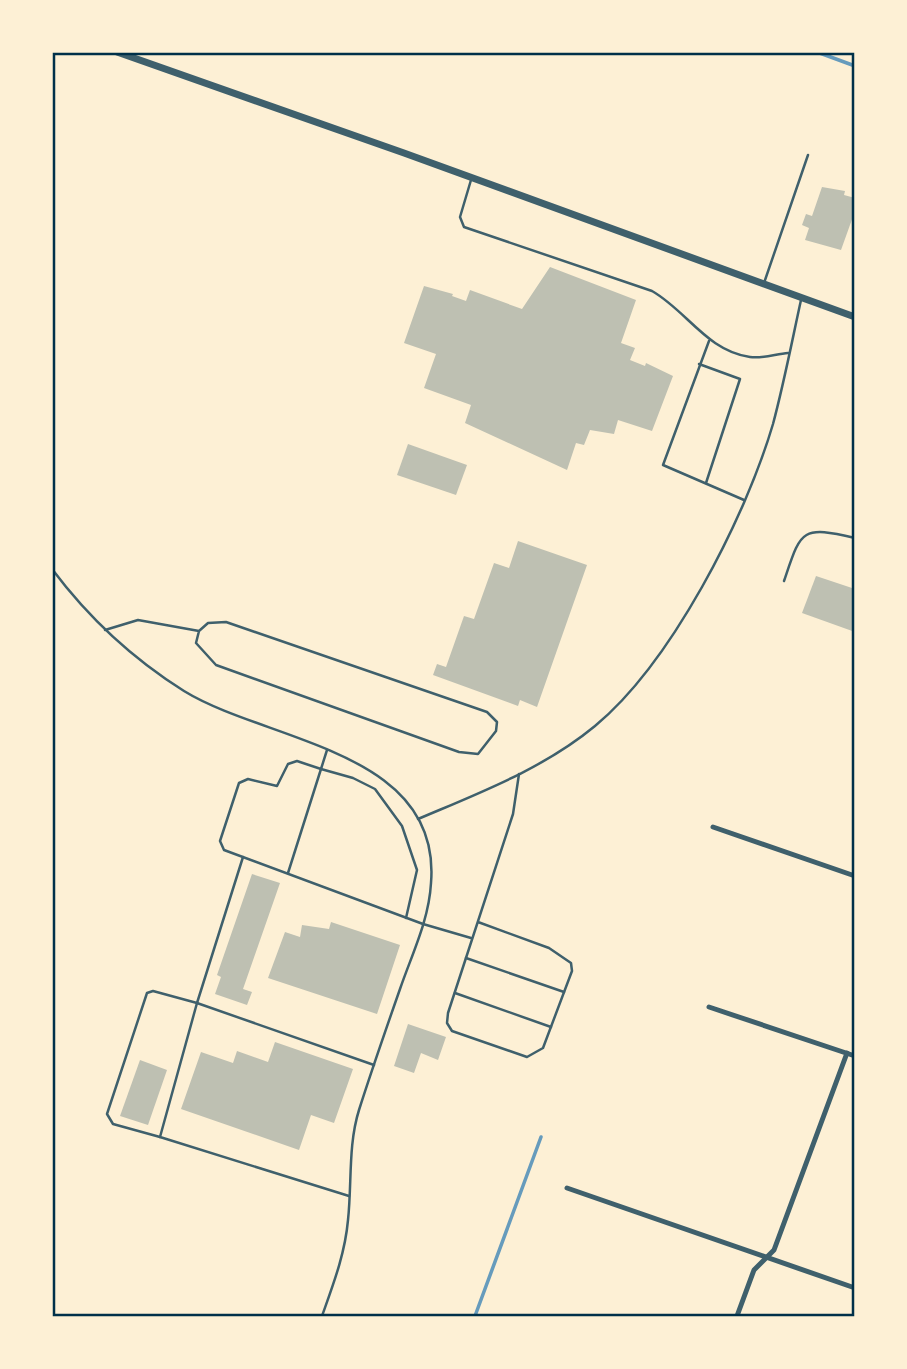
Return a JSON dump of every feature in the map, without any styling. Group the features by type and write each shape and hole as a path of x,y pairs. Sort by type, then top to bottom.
{"street":[{"path":"117,52 855,317"},
{"path":"713,827 855,876"},
{"path":"709,1007 855,1056"},
{"path":"737,1317 754,1270 768,1257 779,1238 847,1053"},
{"path":"567,1188 855,1287"}],"lane":[{"path":"764,283 808,155"},
{"path":"471,177 460,217 464,227 652,291 673,303 709,340 751,358 789,353"},
{"path":"418,819 540,765 596,725 666,649 744,500 773,424 802,297"},
{"path":"709,340 663,465 744,500"},
{"path":"698,364 740,379 706,484"},
{"path":"784,581 797,544 805,534 823,530 855,538"},
{"path":"52,569 105,630 184,691 237,717 368,766 396,787 418,819 432,859 429,904 356,1122 338,1272 321,1317"},
{"path":"105,630 138,620 199,631"},
{"path":"226,622 487,712 497,722 496,731 478,754 459,752 216,665 196,643 199,631 208,623 226,622"},
{"path":"288,873 327,750"},
{"path":"406,918 417,870 402,826 375,789 353,778 298,761 288,764 277,786 248,779 239,783 220,841 224,850 422,924 472,939"},
{"path":"478,922 561,954 571,963 572,971 543,1048 527,1057 452,1031 447,1023 472,939 513,814 519,774"},
{"path":"160,1137 197,1003 243,857"},
{"path":"466,958 564,992"},
{"path":"349,1196 113,1124 107,1114 147,993 153,991 197,1003 374,1065"},
{"path":"455,993 551,1027"}],"building":[{"path":"822,187 845,191 844,195 855,198 855,211 841,250 805,240 809,228 802,225 806,214 812,216"},
{"path":"550,267 636,300 621,343 635,348 630,360 645,366 646,363 673,376 652,431 618,420 614,434 590,430 584,445 576,443 567,470 465,423 471,405 424,388 436,354 404,343 424,286 453,294 452,296 466,301 470,290 522,309"},
{"path":"408,444 467,465 456,495 397,475"},
{"path":"518,541 587,565 537,707 520,700 518,706 433,675 437,664 446,667 464,616 474,619 494,563 509,568"},
{"path":"816,576 855,589 855,632 802,613"},
{"path":"252,874 280,883 243,989 252,992 247,1005 215,994 221,977 217,975"},
{"path":"331,922 400,945 377,1014 268,978 285,932 300,937 302,925 329,929"},
{"path":"408,1024 446,1037 438,1060 421,1053 414,1073 394,1066"},
{"path":"275,1042 353,1069 334,1123 311,1115 299,1150 181,1109 201,1052 233,1063 237,1051 268,1062"},
{"path":"140,1060 167,1070 148,1125 120,1116"}],"waterway":[{"path":"817,52 855,66"},
{"path":"475,1316 541,1137"}]}
